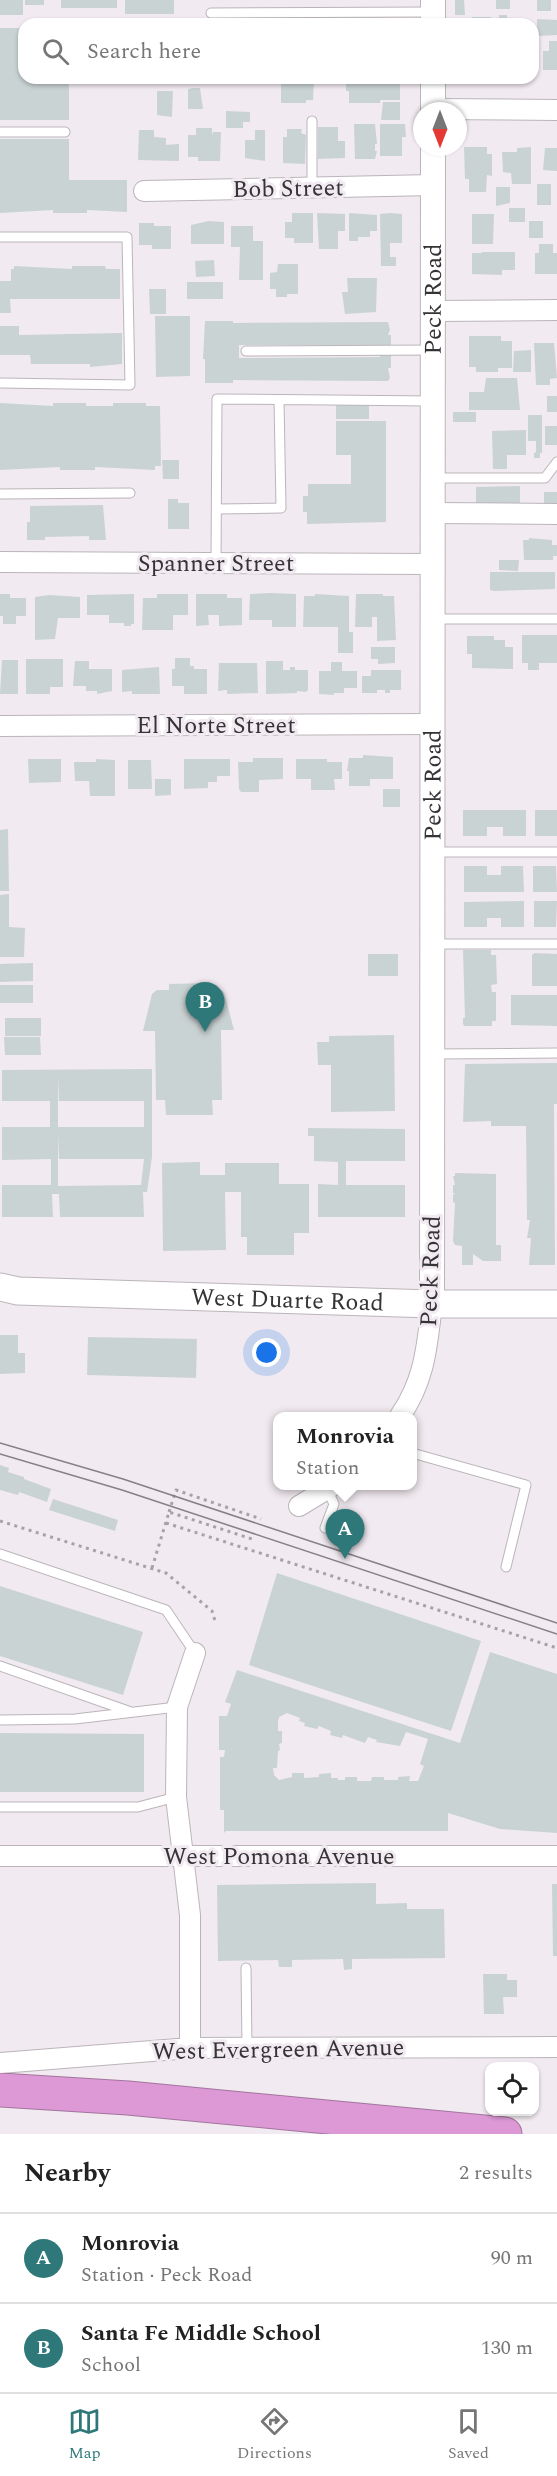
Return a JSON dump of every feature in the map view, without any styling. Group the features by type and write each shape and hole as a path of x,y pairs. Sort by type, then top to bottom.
{"highway":[{"path":"0,2090 128,2098 505,2134"}],"main road":[{"name":"West Duarte Road","path":"6,1292 432,1304 557,1304"}],"street":[{"path":"433,84 433,102"},
{"path":"467,110 557,110"},
{"name":"Peck Road","path":"402,1412 420,1380 432,1304 433,156"},
{"name":"Bob Street","path":"144,191 433,184"},
{"path":"432,311 557,310"},
{"path":"432,513 557,514"},
{"name":"Spanner Street","path":"0,562 432,564"},
{"name":"El Norte Street","path":"0,726 432,724"},
{"path":"299,1506 324,1490"},
{"path":"190,2048 190,1915 176,1797 177,1707 195,1653"},
{"name":"West Pomona Avenue","path":"0,1856 557,1856"},
{"name":"West Evergreen Avenue","path":"0,2063 190,2048 557,2047"}],"lane":[{"path":"211,13 433,12"},
{"path":"312,120 312,187"},
{"path":"0,132 66,132"},
{"path":"0,237 127,237 130,385 0,383"},
{"path":"246,351 433,350"},
{"path":"216,564 218,399 432,401"},
{"path":"217,509 281,507 279,400"},
{"path":"432,478 545,478 557,462"},
{"path":"0,494 130,493"},
{"path":"432,619 557,619"},
{"path":"432,852 557,852"},
{"path":"432,944 557,944"},
{"path":"432,1053 557,1053"},
{"path":"417,1454 526,1485 506,1567"},
{"path":"325,1528 334,1504 330,1490"},
{"path":"0,1554 166,1610 195,1653"},
{"path":"0,1665 134,1713"},
{"path":"0,1720 75,1719 177,1707"},
{"path":"0,1807 138,1807 176,1797"},
{"path":"246,1968 247,2047"}],"path":[{"path":"152,1569 176,1490 261,1519"},
{"path":"170,1512 252,1539"},
{"path":"0,1521 166,1573 212,1611 216,1624"},
{"path":"166,1523 557,1648"}],"building":[{"path":"0,0 23,0 23,15 0,15"},
{"path":"25,0 44,0 44,5 25,5"},
{"path":"61,0 117,0 117,8 61,8"},
{"path":"125,0 174,0 174,14 125,14"},
{"path":"455,0 464,0 465,15 455,15"},
{"path":"496,0 510,0 510,9 496,9"},
{"path":"537,0 551,0 551,11 537,11"},
{"path":"499,15 507,15 507,18 499,18"},
{"path":"539,19 557,20 557,35 539,36"},
{"path":"0,28 18,28 18,84 69,84 69,120 0,120"},
{"path":"549,41 557,41 557,70 543,70 543,51 549,51"},
{"path":"281,84 314,84 313,100 306,100 306,103 281,103"},
{"path":"346,84 400,84 400,100 380,100 380,103 349,103 349,91 346,91"},
{"path":"200,88 203,109 188,109 188,89"},
{"path":"157,91 173,91 172,117 157,115"},
{"path":"383,102 400,102 400,120 381,120"},
{"path":"226,111 250,112 250,122 243,122 243,128 226,128"},
{"path":"354,124 375,124 377,144 375,144 375,151 377,151 375,159 355,159"},
{"path":"380,124 405,124 406,137 402,137 402,156 380,156"},
{"path":"318,127 338,127 338,141 345,141 345,158 318,159"},
{"path":"196,128 212,128 212,135 213,132 221,132 220,161 198,161 198,157 188,157 188,135 196,135"},
{"path":"287,129 302,129 301,133 306,135 305,164 283,163 283,137 287,137"},
{"path":"139,130 154,130 154,137 166,138 166,145 179,144 179,161 138,160"},
{"path":"255,130 265,130 265,161 245,158 245,140 255,140"},
{"path":"0,139 69,139 69,180 127,180 127,212 87,210 87,213 53,213 53,210 0,213"},
{"path":"467,147 487,147 487,154 492,154 492,176 487,175 486,192 469,192 469,179 465,179 464,156 467,156"},
{"path":"531,147 531,184 512,184 511,173 503,172 502,152 517,152 517,148"},
{"path":"545,148 557,148 557,171 543,170"},
{"path":"537,184 551,184 551,205 537,205"},
{"path":"496,187 510,187 510,203 496,206"},
{"path":"509,208 525,208 525,222 509,222"},
{"path":"292,213 313,213 313,243 294,243 294,238 285,238 285,222 292,222"},
{"path":"317,213 345,214 345,231 338,231 338,249 319,249"},
{"path":"349,213 377,215 377,231 370,231 370,237 358,237 358,241 349,241"},
{"path":"380,214 402,214 402,243 390,243 390,257 396,257 396,266 381,266"},
{"path":"472,214 494,214 493,244 472,244"},
{"path":"209,221 224,222 224,244 191,244 191,225"},
{"path":"529,221 543,221 543,238 529,238"},
{"path":"139,223 171,226 171,249 152,249 152,245 139,245"},
{"path":"231,226 253,226 253,241 263,241 263,280 239,280 240,247 231,247"},
{"path":"539,244 553,244 553,253 557,253 557,274 535,274 535,253 539,253"},
{"path":"515,252 515,270 502,270 502,275 472,274 472,253"},
{"path":"214,260 215,276 196,277 195,261"},
{"path":"278,264 298,264 298,294 276,297 276,289 270,289 270,273 277,272"},
{"path":"14,266 72,269 72,266 105,266 106,269 120,269 120,299 10,299 11,313 0,313 0,281 11,281 11,269 14,269"},
{"path":"347,278 377,278 376,312 345,314 342,292 348,292"},
{"path":"187,282 223,282 223,299 187,299"},
{"path":"149,289 166,289 166,314 150,314"},
{"path":"155,316 190,316 190,376 156,377"},
{"path":"205,321 233,321 233,323 388,322 390,330 388,335 391,335 391,368 388,368 390,378 388,381 233,380 233,383 205,383 205,359 203,359","holes":["239,345 380,346 380,357 239,358"]},
{"path":"0,326 19,326 19,335 122,333 122,364 90,367 90,364 31,364 30,355 0,355"},
{"path":"469,336 501,336 501,341 512,341 512,368 498,368 498,372 476,372 476,367 469,367"},
{"path":"534,343 554,343 557,378 550,379 550,385 536,385"},
{"path":"531,350 531,372 513,372 514,351"},
{"path":"486,378 517,378 520,410 469,410 469,392 484,392"},
{"path":"547,396 557,396 557,412 547,412"},
{"path":"0,403 53,406 53,403 86,403 86,406 113,406 113,403 146,403 146,406 160,406 161,466 155,466 155,470 95,467 95,470 60,470 60,467 0,470"},
{"path":"369,404 369,419 336,419 336,405"},
{"path":"453,412 476,412 476,422 453,422"},
{"path":"528,415 542,415 540,458 534,458 536,441 528,441"},
{"path":"336,421 386,421 386,522 307,524 307,512 303,512 303,496 308,496 308,484 351,484 351,455 336,455"},
{"path":"545,426 557,426 557,445 545,445"},
{"path":"526,430 526,455 507,455 507,469 493,469 492,431"},
{"path":"162,460 179,460 179,479 163,479"},
{"path":"520,486 520,509 476,509 476,487"},
{"path":"544,492 557,492 557,510 544,510"},
{"path":"168,499 178,499 178,503 189,503 189,529 168,529"},
{"path":"103,505 106,540 89,540 89,536 45,537 45,540 27,540 30,506"},
{"path":"529,538 552,540 552,545 557,545 557,556 553,556 553,560 524,560 523,540 529,540"},
{"path":"499,560 519,560 518,571 499,570"},
{"path":"490,572 555,572 555,589 490,590"},
{"path":"0,594 10,594 10,598 26,598 26,616 16,616 16,624 3,624 3,616 0,616"},
{"path":"134,594 134,624 131,626 124,626 124,623 109,623 109,615 87,615 87,595"},
{"path":"157,594 188,594 188,615 173,615 173,630 142,630 143,598 157,598"},
{"path":"196,594 227,594 227,598 242,598 242,625 219,626 219,615 208,615 209,625 196,626"},
{"path":"250,594 296,594 296,627 272,627 272,620 249,620"},
{"path":"315,594 349,596 349,632 353,632 353,653 338,653 338,627 303,627 304,596 315,596"},
{"path":"356,594 394,596 396,640 377,641 377,617 372,617 372,627 355,627"},
{"path":"49,595 80,597 80,618 58,618 55,639 35,640 35,597"},
{"path":"522,635 557,635 557,663 539,663 539,670 528,670 528,663 522,663"},
{"path":"467,636 494,636 494,640 505,640 505,647 513,647 513,669 472,668 472,654 467,654"},
{"path":"371,647 395,647 395,663 378,664 378,659 371,659"},
{"path":"175,658 190,658 190,666 194,666 194,669 207,669 207,694 184,694 184,686 172,686 172,669 175,669"},
{"path":"26,659 63,659 63,687 50,687 50,694 26,694"},
{"path":"2,660 18,660 18,694 0,694"},
{"path":"75,661 89,661 89,669 112,669 112,691 97,694 97,691 86,691 86,686 73,686"},
{"path":"266,661 283,661 283,670 295,667 295,670 308,670 308,690 306,692 297,691 297,693 266,694"},
{"path":"331,662 342,662 342,671 357,671 357,688 344,688 344,693 334,693 334,695 319,694 319,671 331,671"},
{"path":"219,663 257,663 258,693 227,694 227,690 218,691"},
{"path":"159,667 160,694 122,692 122,670"},
{"path":"371,670 401,670 401,690 390,690 390,693 377,690 377,693 362,693 362,676 371,676"},
{"path":"363,755 393,757 393,779 370,779 370,786 349,786 349,771 347,771 349,758 363,758"},
{"path":"253,758 283,758 283,779 259,780 259,792 241,792 238,762 253,762"},
{"path":"28,759 61,759 61,782 29,783"},
{"path":"96,759 115,760 115,796 90,796 89,781 75,781 74,762 96,762"},
{"path":"184,759 230,759 230,776 217,776 217,782 208,782 208,788 184,789"},
{"path":"296,759 327,759 327,762 342,762 342,779 334,779 335,790 311,790 311,779 296,779"},
{"path":"128,760 151,760 152,789 128,789"},
{"path":"155,779 171,779 171,795 155,796"},
{"path":"383,789 400,789 400,807 383,807"},
{"path":"463,810 526,810 526,836 503,836 503,827 487,827 487,836 463,836"},
{"path":"535,810 557,810 557,836 535,836"},
{"path":"8,829 9,891 0,891 0,830"},
{"path":"464,866 487,866 487,875 501,875 501,866 523,866 524,892 464,892"},
{"path":"533,866 556,866 557,892 533,892"},
{"path":"9,894 9,927 25,928 24,957 0,957 0,895"},
{"path":"524,901 524,927 501,927 501,918 487,918 487,927 464,927 464,902"},
{"path":"534,901 557,901 556,927 534,927"},
{"path":"463,950 491,950 491,955 496,955 497,984 491,985 492,992 496,992 496,1021 492,1021 492,1026 464,1026 463,1024 463,1018 465,1018"},
{"path":"534,953 557,954 557,986 532,986 532,955"},
{"path":"368,954 398,954 398,976 368,976"},
{"path":"33,963 33,981 0,982 0,964"},
{"path":"207,983 207,989 220,989 224,992 234,1030 221,1030 222,1100 212,1100 213,1115 166,1115 165,1100 156,1100 155,1031 143,1031 152,994 157,990 169,990 169,984"},
{"path":"0,985 33,985 33,1003 0,1003"},
{"path":"511,995 557,995 557,1026 511,1025"},
{"path":"5,1018 41,1018 41,1036 5,1036"},
{"path":"394,1035 395,1111 331,1112 331,1065 318,1065 317,1042 329,1042 329,1036"},
{"path":"4,1037 40,1037 41,1055 5,1055"},
{"path":"557,1063 557,1104 554,1104 555,1265 529,1265 531,1238 527,1238 530,1220 527,1220 526,1126 491,1126 491,1121 463,1122 465,1064"},
{"path":"152,1069 152,1157 147,1192 143,1192 144,1217 60,1217 59,1194 52,1194 53,1217 2,1217 2,1185 51,1185 51,1159 2,1160 2,1127 50,1127 50,1101 2,1101 2,1070","holes":["58,1075 59,1101 144,1101 144,1127 58,1127","58,1134 59,1159 144,1159 141,1185 58,1186"]},
{"path":"308,1128 405,1129 405,1161 346,1161 346,1185 405,1185 405,1217 318,1217 318,1184 338,1185 338,1162 314,1161 314,1136 308,1136"},
{"path":"200,1162 200,1175 225,1175 225,1163 279,1163 279,1184 309,1184 309,1233 294,1233 294,1255 247,1255 247,1237 241,1237 241,1192 225,1192 226,1250 163,1251 162,1163"},
{"path":"455,1173 496,1174 496,1245 501,1245 501,1261 483,1261 473,1254 473,1265 462,1265 462,1246 455,1245 453,1241 455,1203 453,1195 455,1193 453,1193 453,1185 455,1185 453,1176"},
{"path":"0,1335 18,1335 18,1353 25,1353 25,1373 0,1374"},
{"path":"88,1337 197,1339 196,1378 87,1375"},
{"path":"0,1465 9,1468 8,1472 51,1489 47,1502 19,1492 18,1495 0,1490"},
{"path":"53,1499 118,1520 115,1531 49,1510"},
{"path":"277,1573 481,1641 451,1731 249,1665"},
{"path":"0,1586 143,1632 123,1695 0,1656"},
{"path":"490,1652 557,1674 557,1833 500,1829 448,1813 448,1831 226,1831 224,1833 224,1810 220,1810 220,1757 224,1757 225,1750 219,1750 219,1716 227,1716 231,1704 225,1702 237,1670 460,1743","holes":["287,1713 300,1718 299,1721 305,1723 304,1726 317,1729 319,1726 331,1731 330,1735 342,1738 343,1735 365,1743 368,1737 377,1740 376,1742 400,1746 406,1732 428,1739 420,1764 424,1766 418,1781 409,1781 410,1776 398,1777 398,1780 384,1780 384,1777 372,1777 371,1781 357,1781 357,1777 345,1777 345,1780 338,1780 338,1778 331,1778 331,1773 304,1778 304,1773 292,1773 292,1777 279,1780 274,1775 273,1768 277,1768 279,1744 282,1743 282,1731 278,1731 279,1717"]},
{"path":"0,1733 144,1734 144,1792 0,1792"},
{"path":"376,1883 376,1904 407,1903 407,1909 444,1909 445,1958 352,1959 352,1969 344,1970 343,1959 292,1960 292,1967 279,1967 278,1960 218,1961 217,1885"},
{"path":"552,1884 557,1884 557,1956 553,1956"},
{"path":"483,1974 507,1974 507,1980 517,1980 517,1997 503,1997 504,2014 484,2014"}],"tram line":[{"path":"0,1443 123,1479 557,1623"},
{"path":"0,1454 122,1490 557,1634"}],"place":[{"name":"Santa Fe Middle School","path":"205,1032"},
{"name":"Monrovia","path":"345,1559"}]}
